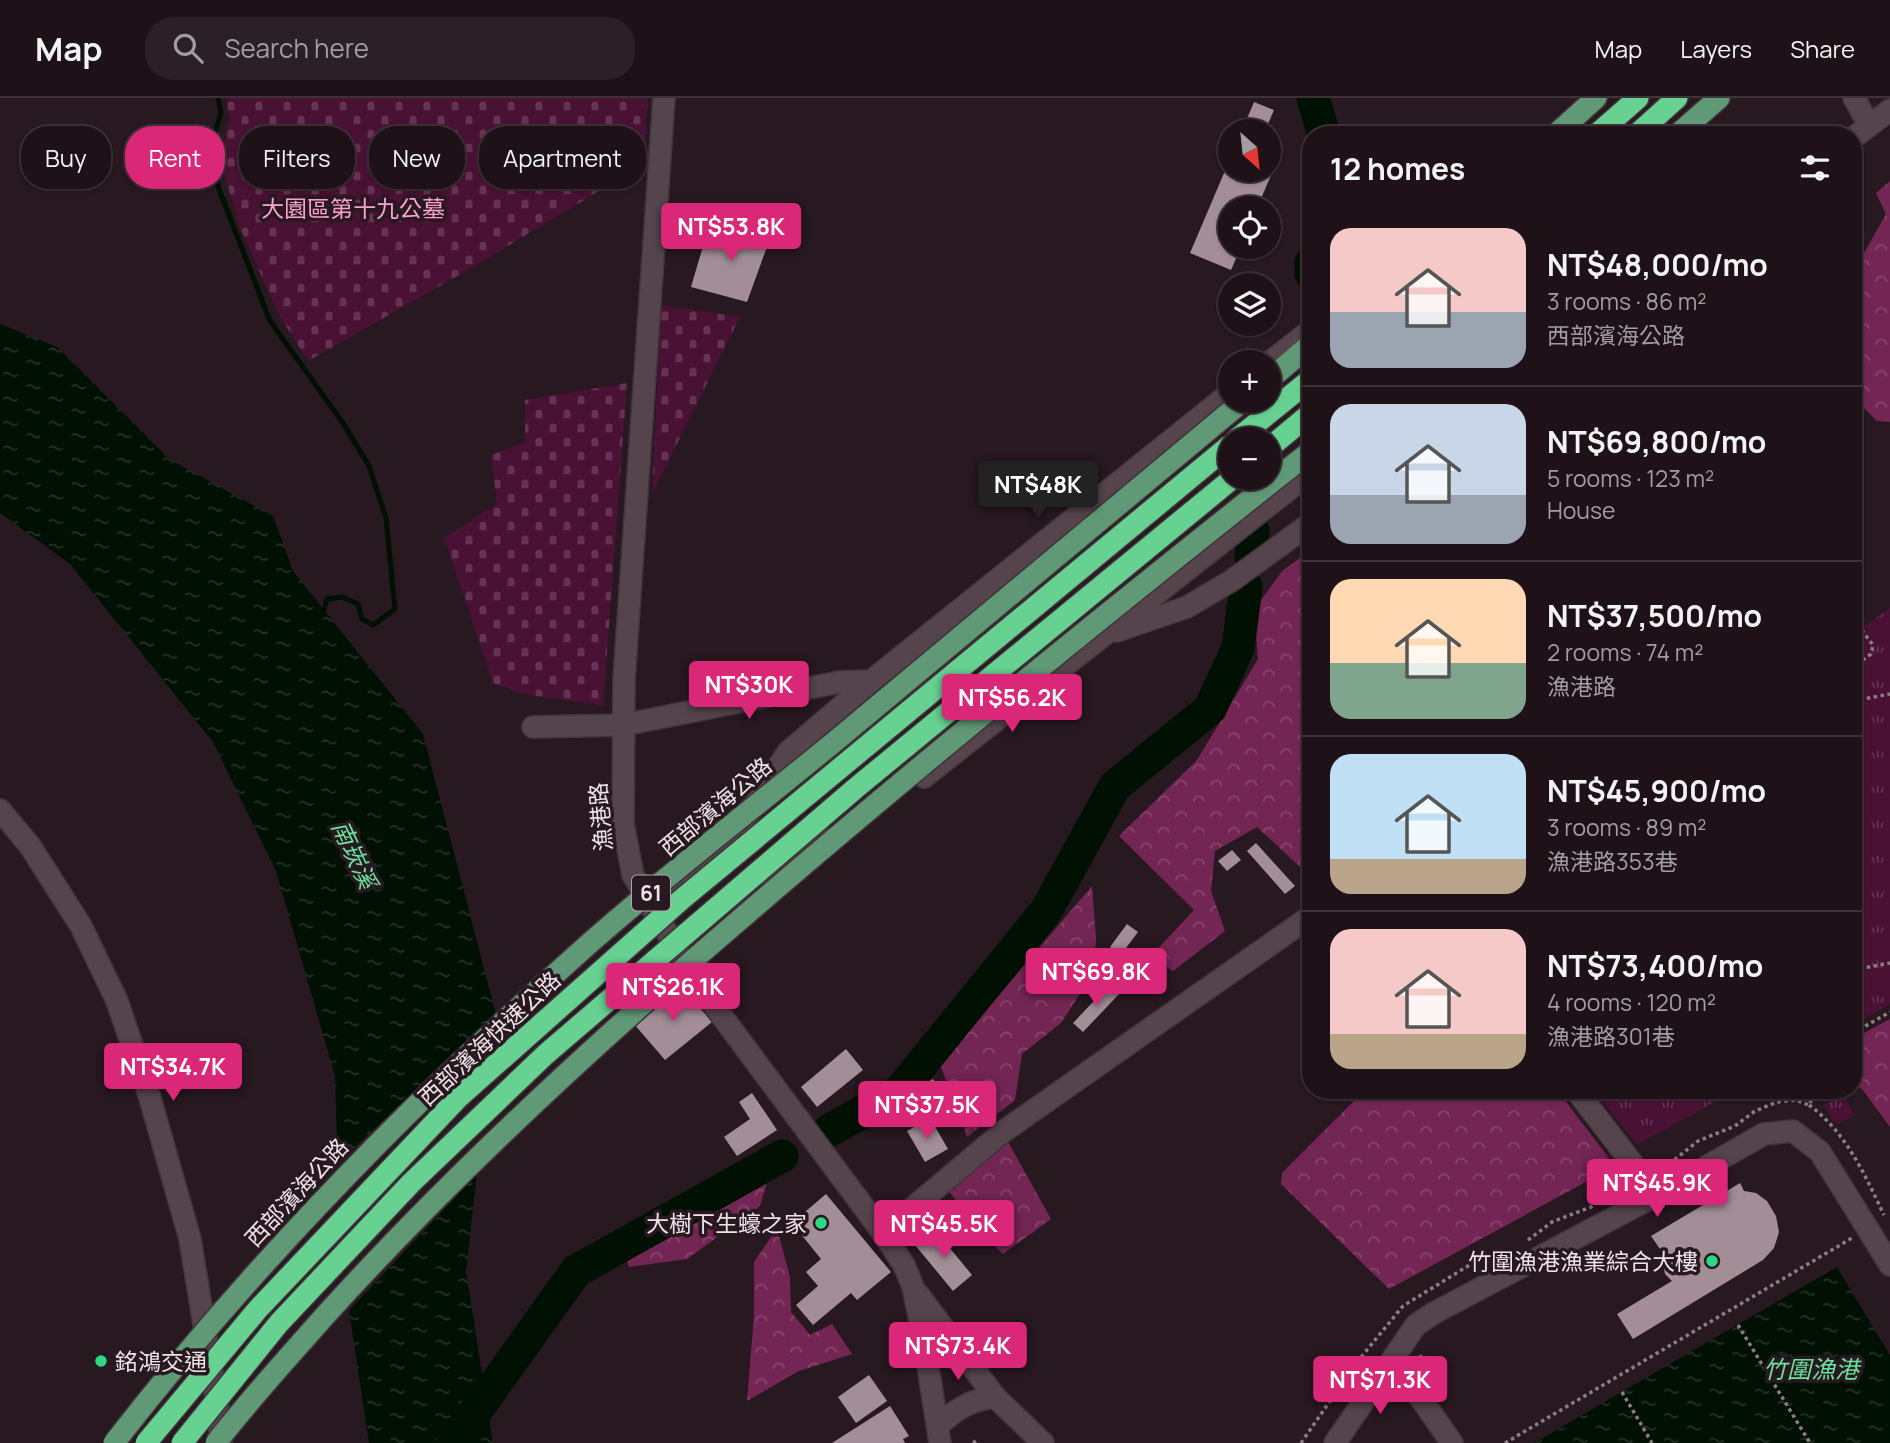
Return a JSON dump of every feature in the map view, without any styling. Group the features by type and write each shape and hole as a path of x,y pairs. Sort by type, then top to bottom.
{"highway":[{"path":"1606,126 1638,98"},
{"path":"1646,126 1677,98"},
{"path":"1252,427 1302,386"},
{"path":"1281,438 1302,420"},
{"name":"西部濱海快速公路","path":"146,1443 258,1309 458,1098 682,899 1218,455"},
{"name":"61","path":"182,1443 279,1323 411,1183 546,1054 857,787 1218,490"}],"main road":[{"path":"1565,126 1596,98"},
{"path":"1687,126 1719,98"},
{"path":"1281,370 1302,352"},
{"name":"西部濱海公路","path":"114,1443 151,1395 239,1293 357,1164 565,966 1230,413"},
{"path":"218,1443 246,1404 374,1261 503,1132 636,1009 806,862 1094,623 1302,459"}],"street":[{"name":"漁港路","path":"664,98 645,347 623,725 624,824 633,875 695,980 904,1265 913,1287 923,1335 939,1435"},
{"path":"1854,98 1860,126"},
{"path":"1862,131 1890,110"},
{"path":"1281,354 1302,337"},
{"path":"652,908 734,836 788,752 871,681 1218,403"},
{"path":"677,950 768,871 883,809 1302,479"},
{"path":"1102,636 1187,607 1231,581 1302,530"},
{"path":"533,727 623,725 839,682 871,681"},
{"path":"0,810 30,846 81,926 117,1001 150,1098 190,1239 219,1416 218,1443"},
{"path":"883,1233 1004,1131 1302,922"},
{"path":"1583,1099 1655,1196"},
{"path":"1335,1443 1416,1325 1764,1134 1793,1131 1820,1152 1876,1223 1890,1265"},
{"path":"913,1287 995,1397 1043,1443"},
{"path":"1391,1364 1403,1373 1452,1443"},
{"path":"939,1435 954,1410 975,1400 995,1397"}],"path":[{"path":"1862,631 1873,645 1871,654 1862,660"},
{"path":"1862,699 1890,694"},
{"path":"1862,968 1890,962"},
{"path":"1862,1028 1890,1012"},
{"path":"1809,1105 1812,1099"},
{"path":"1301,1443 1357,1362 1404,1306 1476,1261 1520,1246 1552,1222 1591,1207 1624,1183 1665,1167 1698,1140 1735,1126 1755,1111 1777,1102 1796,1100 1809,1105 1824,1116 1860,1164 1876,1223 1504,1443"},
{"path":"1738,1325 1810,1443"},
{"path":"1423,1345 1420,1356 1432,1378"},
{"path":"1622,1392 1652,1443"},
{"path":"973,1443 979,1443"}],"green space":[{"name":"大園區第十九公墓","path":"226,98 648,98 646,131 646,126 479,126 479,189 602,189 308,361 279,315 240,228 225,176 225,139 230,119"},
{"path":"1890,181 1890,422 1877,421 1862,406 1862,256 1886,214 1876,193"},
{"path":"661,305 740,317 652,494"},
{"path":"627,383 603,706 524,694 493,683 444,538 497,504 491,455 525,442 525,400"},
{"path":"1302,557 1302,869 1257,827 1215,851 1211,891 1225,931 1173,971 1150,957 1194,910 1119,836 1197,760 1258,659 1254,610 1282,571"},
{"path":"1890,608 1890,1004 1862,1020 1862,628"},
{"path":"1092,886 1096,938 1094,972 1061,1023 1022,1054 1015,1100 967,1137 940,1064"},
{"path":"1890,1019 1890,1127 1862,1089 1862,1034"},
{"path":"1356,1099 1564,1099 1615,1166 1389,1289 1281,1184 1282,1173"},
{"path":"1601,1099 1720,1099 1637,1145"},
{"path":"1834,1099 1846,1099 1855,1115 1836,1125 1824,1105"},
{"path":"1007,1140 1051,1219 1003,1254 985,1238 947,1189"},
{"path":"769,1175 760,1206 687,1259 629,1267 624,1253"},
{"path":"777,1228 790,1277 791,1312 810,1335 832,1324 852,1354 799,1371 747,1401 754,1315 754,1262"}],"water":[{"name":"南崁溪","path":"0,324 57,347 169,459 273,516 293,571 423,734 495,1011 466,1271 493,1443 369,1443 340,1250 335,1076 276,871 213,742 70,564 0,513"},
{"name":"竹圍漁港","path":"1837,1267 1890,1355 1890,1443 1534,1443"}],"pier":[{"path":"498,1011 481,1170 346,1314 336,1250 334,1167"},
{"path":"1840,1265 1890,1348 1890,1355 1837,1267"}],"building":[{"path":"1254,102 1274,110 1270,119 1247,119"},
{"path":"1220,182 1268,182 1262,196 1218,196 1218,259 1236,259 1231,270 1190,253"},
{"path":"752,228 772,233 747,302 691,287 708,229 747,238"},
{"path":"1256,843 1295,886 1285,894 1247,851"},
{"path":"1232,850 1241,860 1227,871 1218,861"},
{"path":"1127,924 1138,932 1120,956 1110,947"},
{"path":"1110,984 1120,993 1083,1032 1073,1023"},
{"path":"680,985 712,1022 665,1060 634,1024"},
{"path":"846,1049 863,1070 817,1107 801,1087"},
{"path":"933,1079 940,1090 933,1094 940,1106 929,1113 922,1100 928,1097 921,1086"},
{"path":"752,1093 777,1130 737,1156 724,1137 750,1119 739,1102"},
{"path":"923,1122 926,1127 933,1123 948,1149 925,1162 907,1131"},
{"name":"竹圍漁港漁業綜合大樓","path":"1740,1183 1744,1191 1756,1193 1767,1201 1776,1216 1779,1232 1774,1248 1763,1260 1633,1339 1617,1314 1672,1281 1665,1274 1660,1249 1651,1236"},
{"path":"826,1194 891,1272 857,1300 851,1293 813,1325 796,1305 818,1286 806,1272 821,1259 792,1223"},
{"path":"934,1229 972,1275 953,1291 915,1245"},
{"path":"869,1375 887,1401 856,1423 838,1397"},
{"path":"890,1406 909,1436 903,1439 905,1443 832,1443"}],"waterway":[{"path":"218,98 221,113 209,151 219,189 270,321 343,423 369,466 386,518 395,609 373,625 362,619 358,604 342,597 327,599 322,616"},
{"path":"1313,98 1321,126"},
{"path":"1251,557 1253,531"},
{"path":"830,1130 899,1092 1046,911 1115,786 1210,709 1238,648 1246,587"},
{"path":"453,1443 576,1271 782,1156"}],"place":[{"name":"大樹下生蠔之家","path":"821,1223"},
{"name":"竹圍漁港漁業綜合大樓","path":"1712,1261"},
{"name":"銘鴻交通","path":"101,1361"}]}
